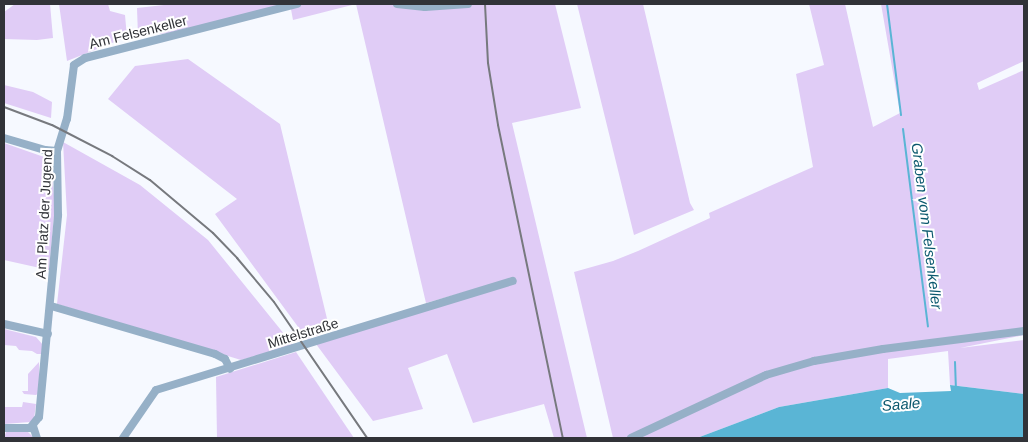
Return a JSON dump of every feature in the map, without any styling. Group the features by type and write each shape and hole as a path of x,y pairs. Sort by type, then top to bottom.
{"street":[{"name":"Am Felsenkeller","path":"74,65 85,58 297,4"},
{"path":"396,4 424,7 468,4"},
{"name":"Am Platz der Jugend","path":"34,426 39,417 58,215 57,151 67,119 74,65"},
{"path":"4,138 45,150 57,151"},
{"name":"Mittelstraße","path":"123,438 156,390 230,369 513,281"},
{"path":"50,306 215,354 225,359 230,369"},
{"path":"4,324 48,334"},
{"path":"631,438 766,375 814,361 883,349 1024,331"},
{"path":"4,428 34,426 38,438"}],"shaded area":[{"path":"15,4 50,4 53,38 37,40 4,39 4,12"},
{"path":"59,4 108,4 110,11 125,15 127,37 67,61"},
{"path":"173,4 284,4 180,32 138,36 137,8"},
{"path":"290,4 356,4 293,20"},
{"path":"356,4 555,4 581,108 512,123 587,438 554,438 544,404 473,423 447,354 408,368 423,409 373,421 316,344 510,279 426,303"},
{"path":"577,4 643,4 690,203 694,210 634,235"},
{"path":"809,4 845,4 873,127 900,113 881,4 1024,4 1024,61 977,83 979,90 1024,70 1024,335 960,348 1024,340 1024,394 950,385 948,351 888,359 888,388 779,407 697,438 613,438 574,272 613,261 638,251 710,218 709,213 813,167 796,74 824,65"},
{"path":"188,59 280,124 330,331 307,339 215,214 237,199 108,99 135,66"},
{"path":"4,85 33,92 52,102 51,118 4,103"},
{"path":"63,142 140,185 208,240 293,345 241,360 57,304 67,215"},
{"path":"4,143 44,157 51,163 55,206 49,270 4,260"},
{"path":"4,329 36,337 43,345 41,354 19,350 16,346 4,345"},
{"path":"296,352 354,438 217,438 216,377"},
{"path":"39,362 39,393 36,395 24,394 22,391 28,391 28,374"},
{"path":"23,402 36,404 34,419 30,422 4,424 4,407 22,407"},
{"path":"6,432 28,432 34,438 4,438"}],"water":[{"name":"Saale","path":"950,385 1024,394 1024,438 697,438 779,407 888,388 900,393 951,391"}],"waterway":[{"name":"Graben vom Felsenkeller","path":"887,4 901,115"},
{"name":"Graben vom Felsenkeller","path":"903,129 928,326"},
{"name":"Graben vom Felsenkeller","path":"955,362 956,387"}],"railway":[{"path":"485,4 488,63 498,125 563,438"},
{"path":"4,107 52,125 112,156 150,180 213,233 274,302 367,438"}]}
